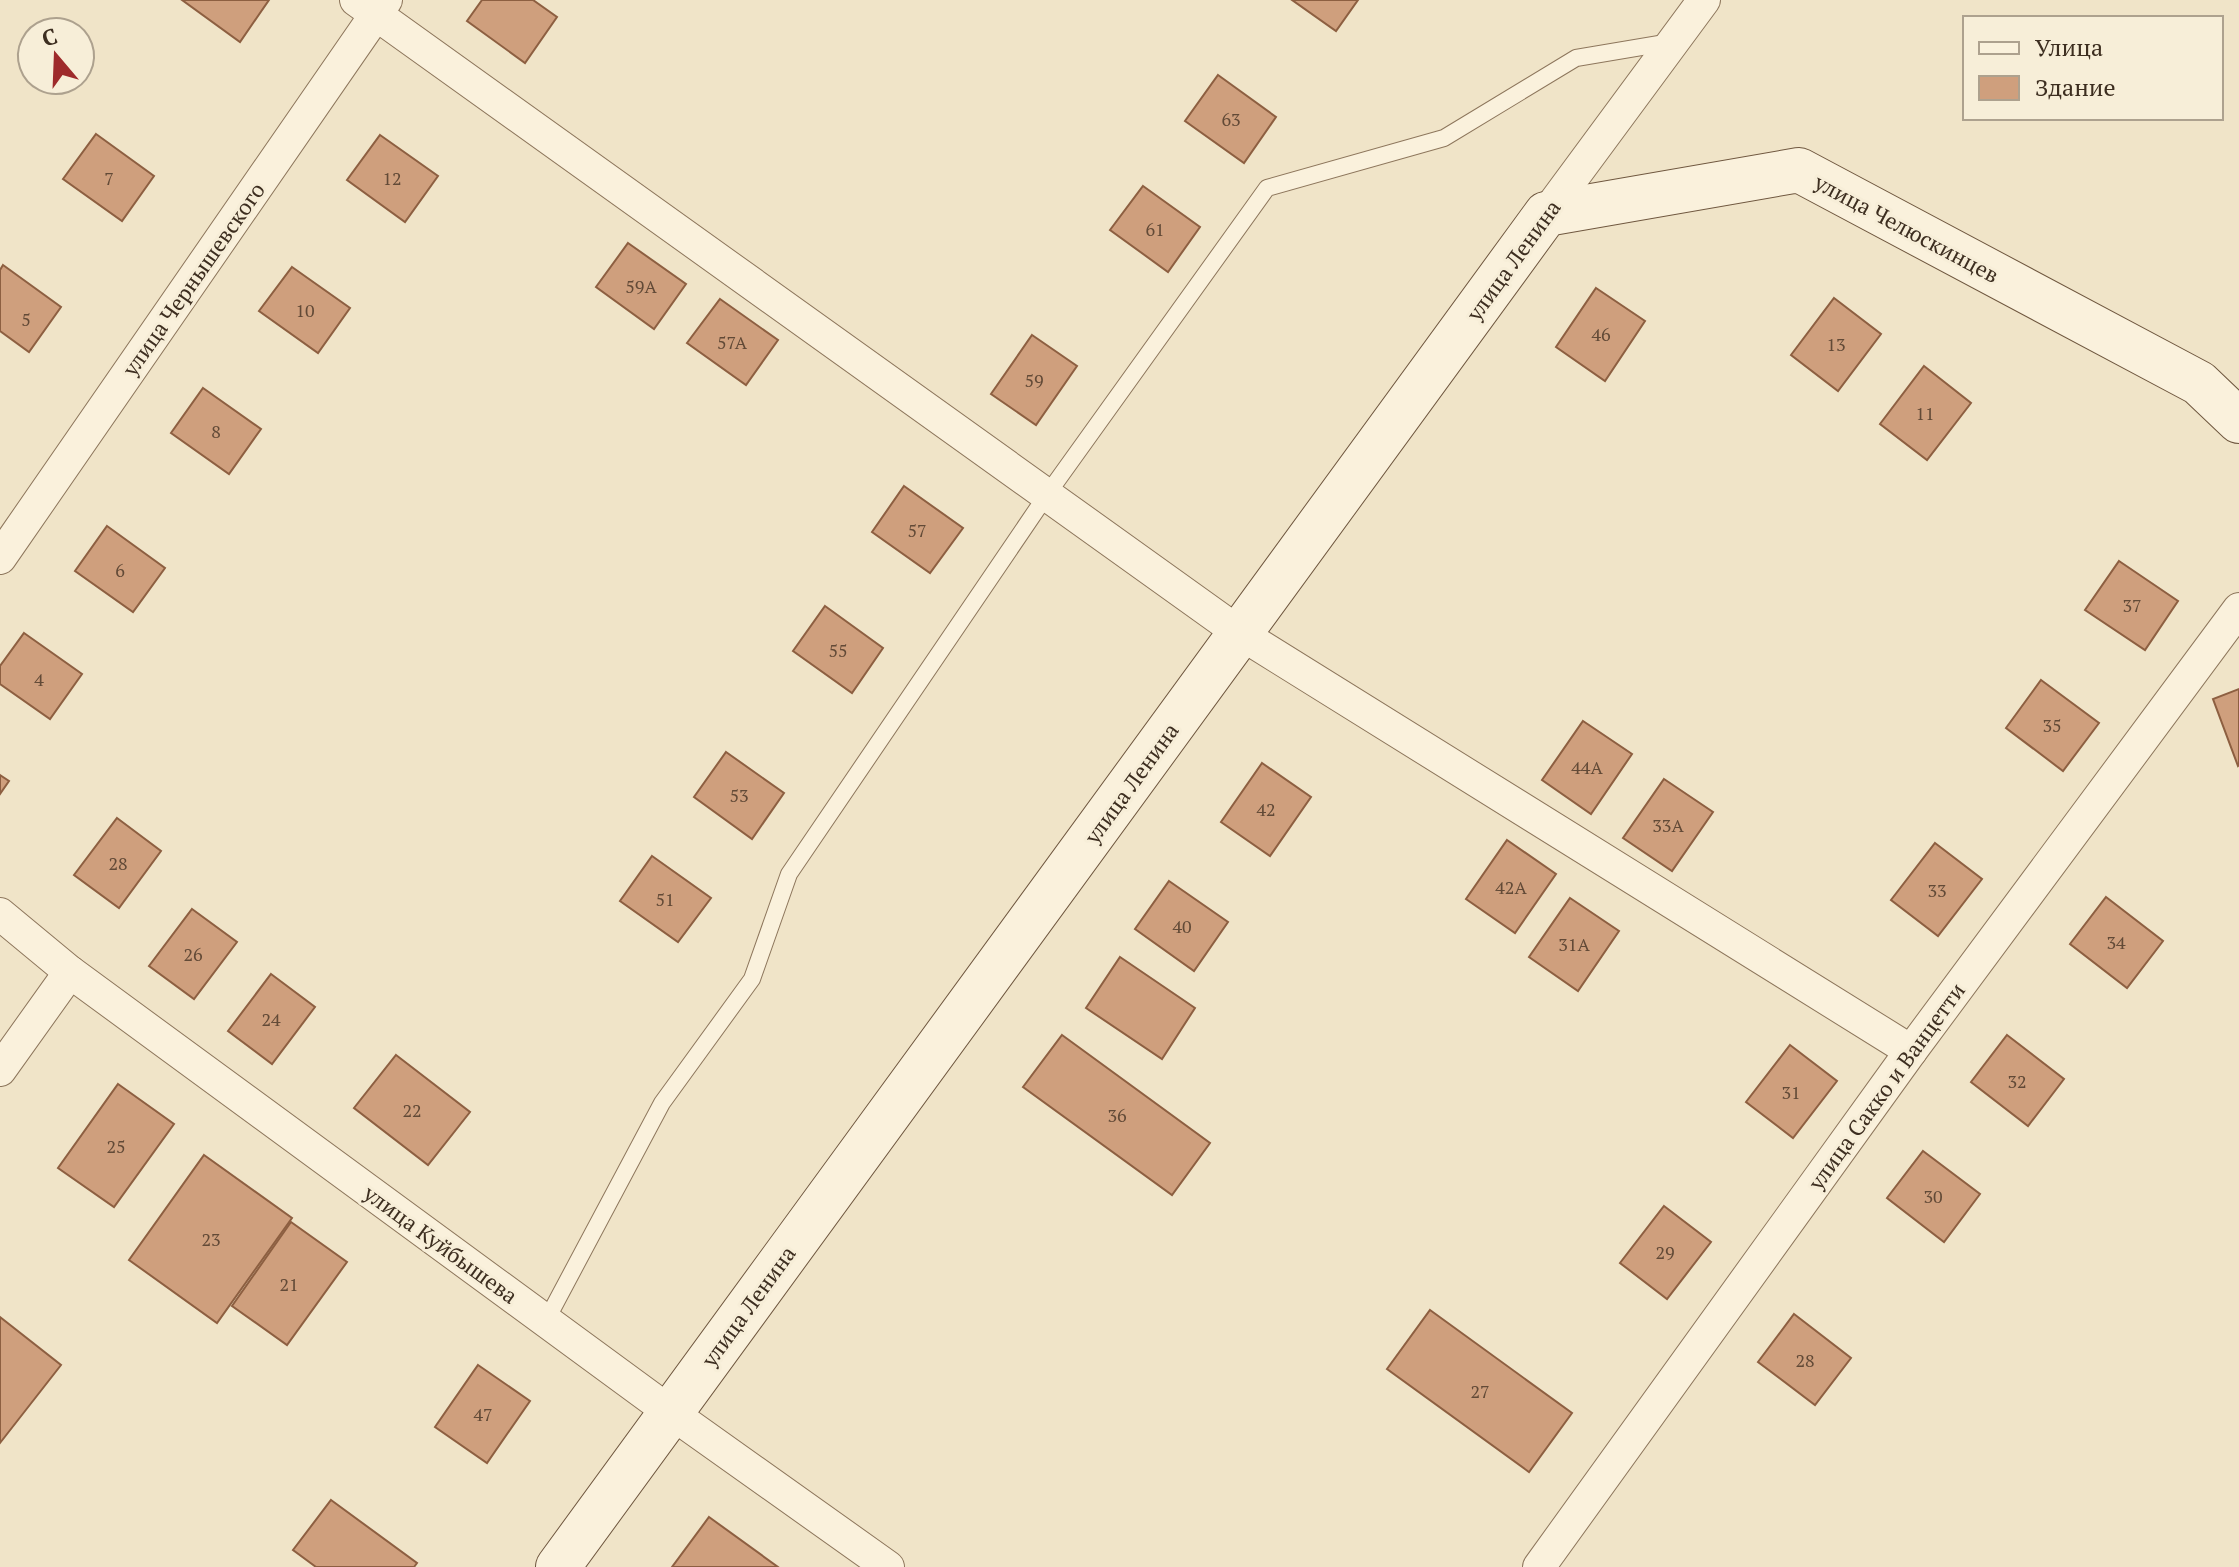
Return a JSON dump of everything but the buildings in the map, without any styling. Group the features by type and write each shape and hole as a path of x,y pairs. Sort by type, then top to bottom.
{"main road":[{"name":"улица Челюскинцев","path":"1546,214 1799,170 2219,384 2239,421"},
{"name":"улица Ленина","path":"558,1567 1546,214"}],"street":[{"name":"улица Ленина","path":"1546,214 1704,0"},
{"path":"373,5 1046,496 1241,634 1911,1051"},
{"name":"улица Чернышевского","path":"0,558 373,5"},
{"name":"улица Сакко и Ванцетти","path":"1539,1567 1911,1051 2239,609"},
{"name":"улица Куйбышева","path":"0,914 70,972 670,1412 888,1567"},
{"path":"0,1070 70,972"}],"lane":[{"path":"546,1321 662,1103 752,979 789,874 1046,496 1267,188 1444,138 1576,58 1676,41"}]}
